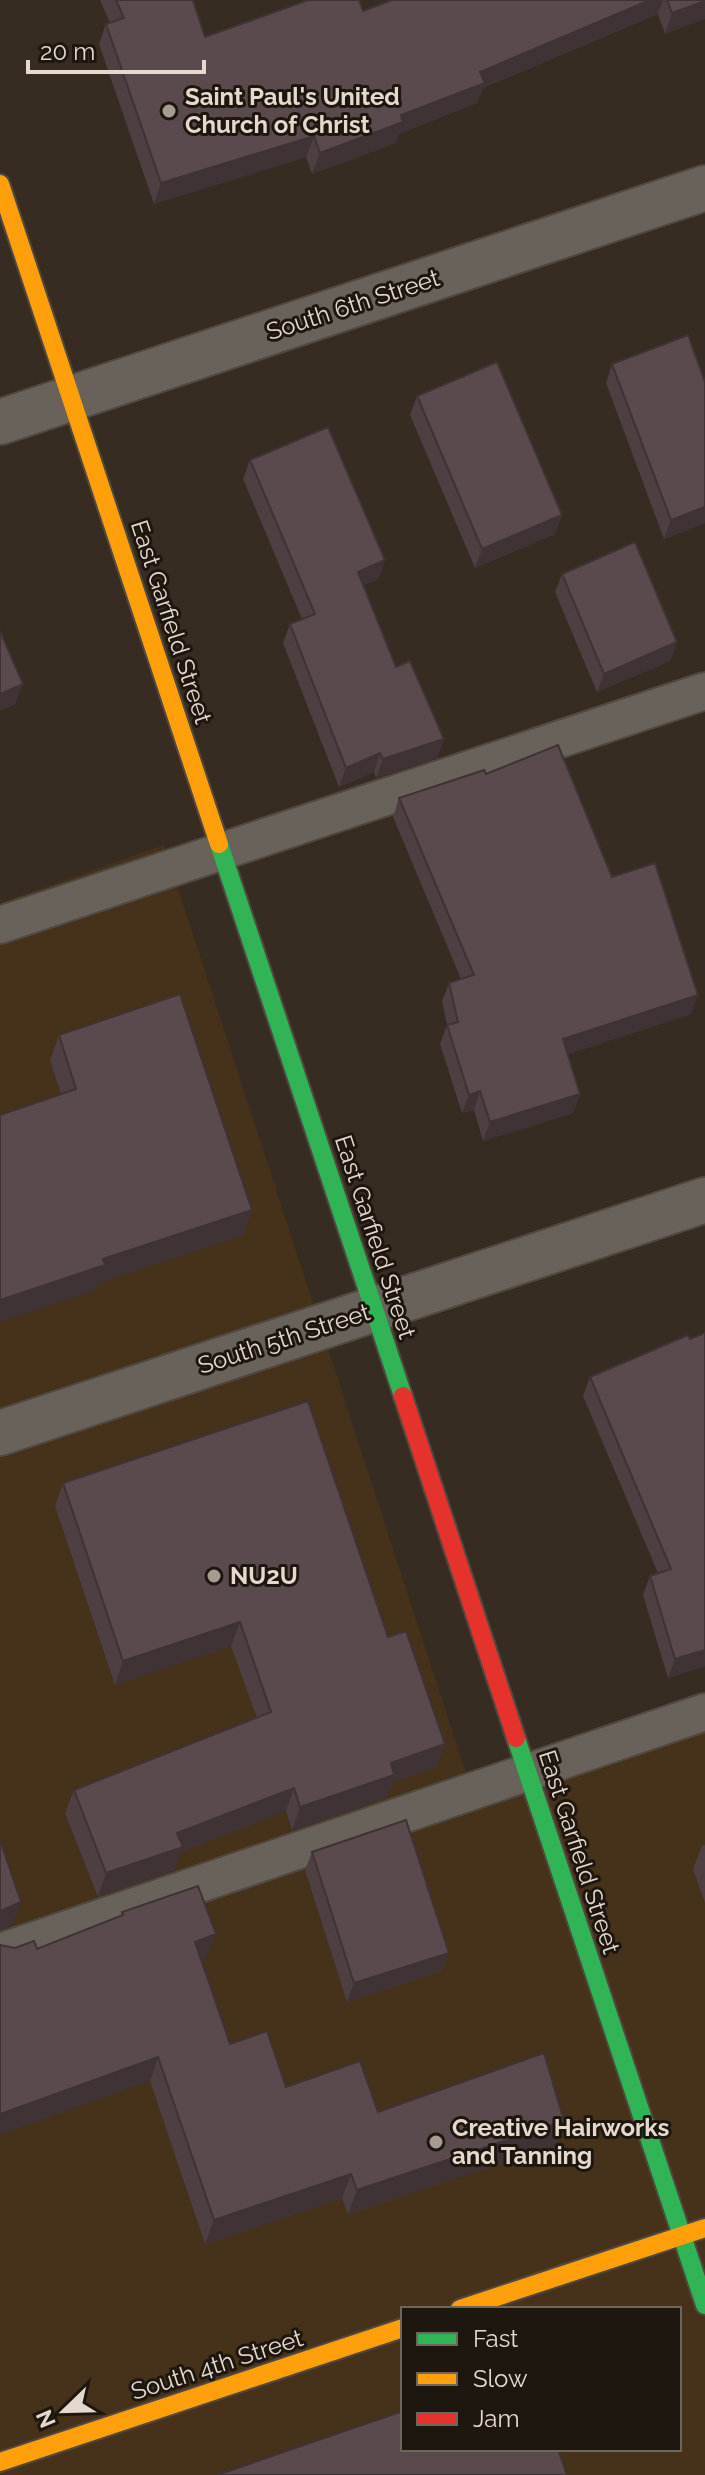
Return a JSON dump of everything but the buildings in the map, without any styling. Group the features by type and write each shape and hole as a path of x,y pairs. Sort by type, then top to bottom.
{"street":[{"name":"East Garfield Street","path":"0,184 705,2305"},
{"name":"South 6th Street","path":"0,422 705,188"},
{"name":"South 5th Street","path":"0,1433 705,1200"},
{"path":"466,2307 705,2228"},
{"name":"South 4th Street","path":"0,2462 401,2329"}],"lane":[{"path":"0,925 705,691"},
{"path":"0,1952 705,1712"}],"shaded area":[{"path":"164,845 466,1773 705,1693 705,2475 0,2475 0,903"}],"traffic: fast":[{"path":"219,844 403,1396"},
{"path":"516,1738 705,2305"}],"traffic: slow":[{"path":"0,184 219,844"},
{"path":"466,2307 705,2228"},
{"path":"0,2462 401,2329"}],"traffic: jam":[{"path":"403,1396 516,1738"}],"place":[{"name":"Saint Paul's United Church of Christ","path":"169,111"},
{"name":"NU2U","path":"214,1576"},
{"name":"Creative Hairworks and Tanning","path":"436,2142"}]}
